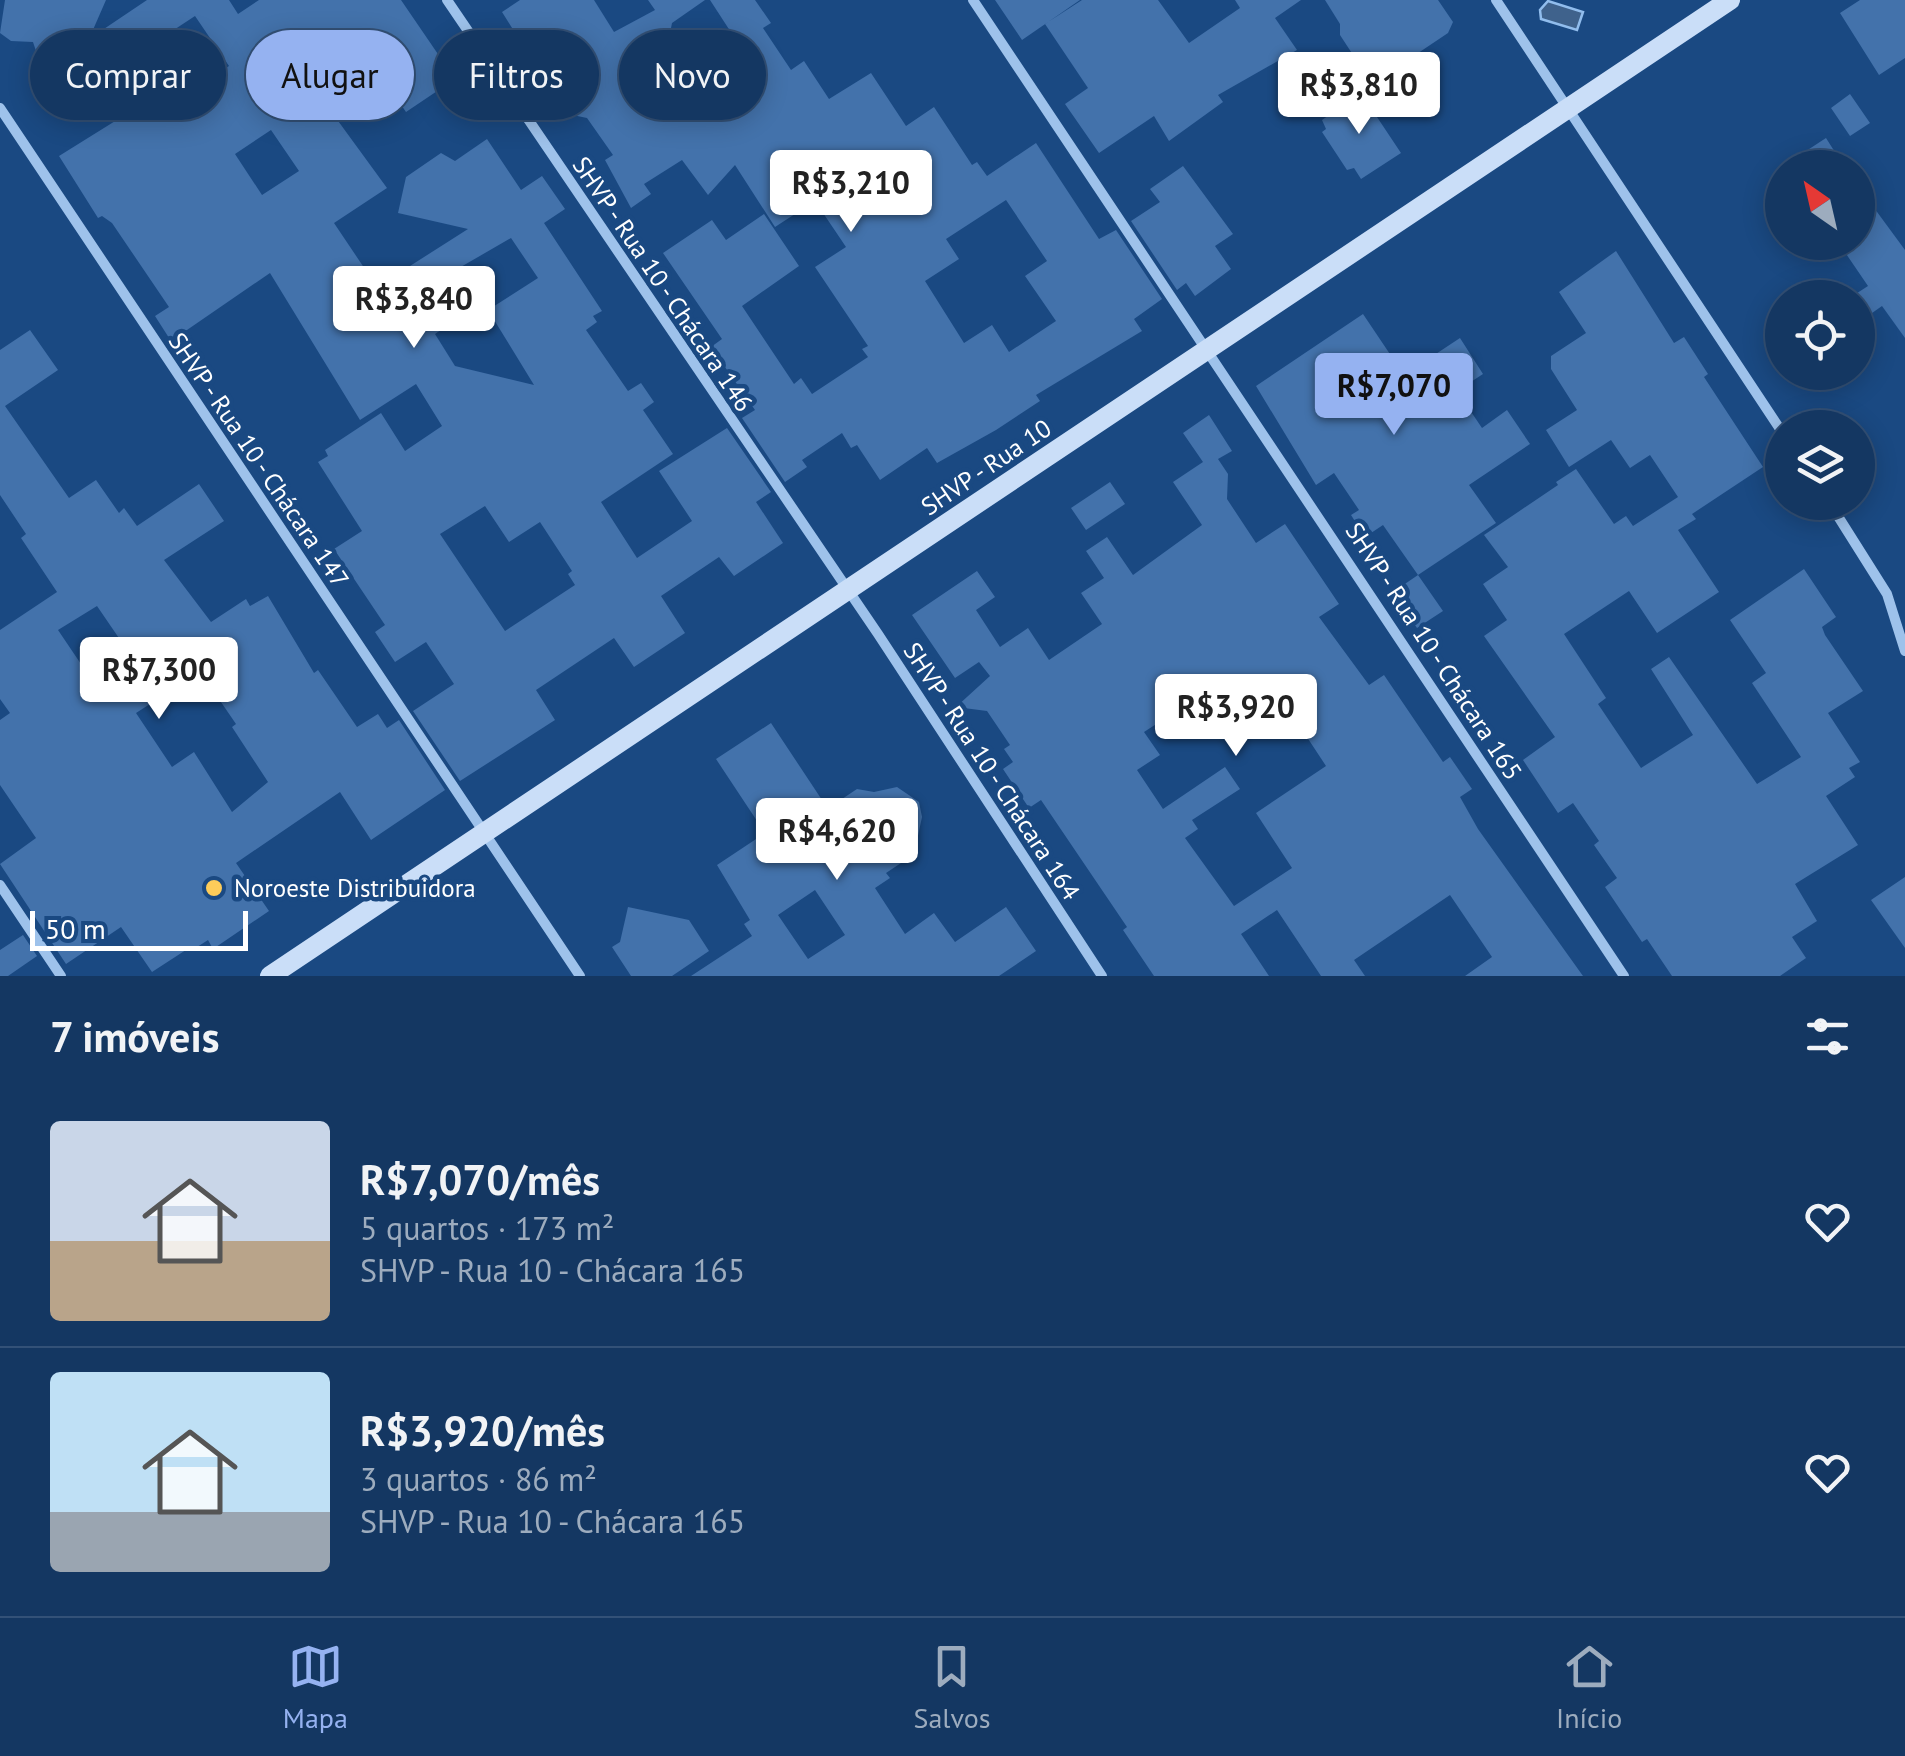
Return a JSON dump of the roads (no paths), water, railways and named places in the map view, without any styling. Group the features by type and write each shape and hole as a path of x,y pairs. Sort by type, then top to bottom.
{"street":[{"name":"SHVP - Rua 10 - Chácara 146","path":"446,0 846,590"},
{"name":"SHVP - Rua 10 - Chácara 165","path":"973,0 1206,350 1240,394 1624,976"},
{"path":"1496,0 1768,410"},
{"name":"SHVP - Rua 10","path":"270,976 1730,0"},
{"name":"SHVP - Rua 10 - Chácara 147","path":"0,108 580,976"},
{"path":"1840,520 1887,594 1905,650"},
{"name":"SHVP - Rua 10 - Chácara 164","path":"846,590 1102,976"},
{"path":"0,885 61,976"}],"water":[{"path":"1548,1 1583,12 1577,30 1541,19 1540,10"}],"place":[{"name":"Noroeste Distribuidora","path":"214,888"}]}
